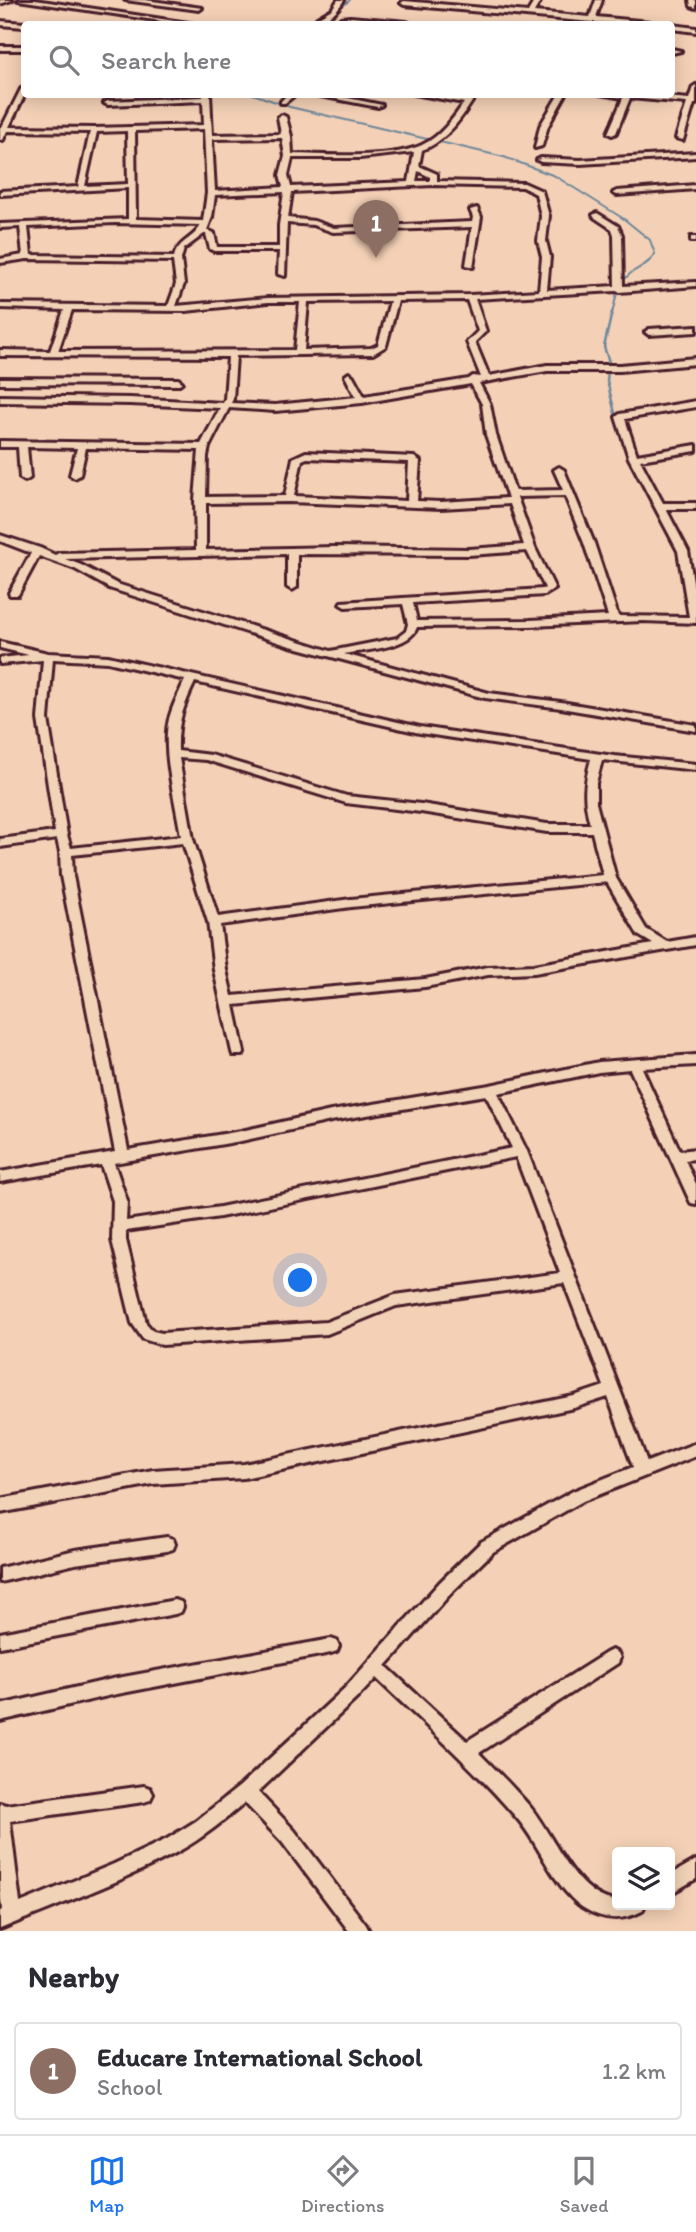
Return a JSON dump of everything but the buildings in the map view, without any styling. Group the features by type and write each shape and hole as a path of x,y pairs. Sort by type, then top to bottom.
{"street":[{"path":"2,1 9,0"},
{"path":"21,0 172,21"},
{"path":"128,0 199,8"},
{"path":"319,19 334,10 341,0"},
{"path":"478,10 485,0"},
{"path":"529,15 538,0"},
{"path":"592,20 599,0"},
{"path":"692,0 696,6"},
{"path":"343,21 391,21 406,2 529,15 559,21 607,21"},
{"path":"101,10 108,4"},
{"path":"652,21 655,14"},
{"path":"0,23 21,25"},
{"path":"675,27 696,30"},
{"path":"0,48 21,48"},
{"path":"680,138 696,87"},
{"path":"0,138 2,129 21,94"},
{"path":"108,103 189,98"},
{"path":"171,309 180,284 177,259 180,248 204,227 211,193 205,98"},
{"path":"284,102 288,98"},
{"path":"337,98 378,105"},
{"path":"440,98 469,103"},
{"path":"289,156 331,157 418,150 435,140 454,123 472,98"},
{"path":"538,146 544,126 561,98"},
{"path":"612,133 626,98"},
{"path":"639,98 693,102"},
{"path":"282,117 289,156 284,175 288,191 282,274"},
{"path":"2,129 207,127"},
{"path":"131,129 132,221"},
{"path":"81,189 94,130"},
{"path":"209,137 287,136"},
{"path":"412,185 418,150"},
{"path":"541,160 580,162 696,155"},
{"path":"416,167 434,176 433,184"},
{"path":"211,193 433,184 524,185 539,194 545,216 542,241 546,257 543,294"},
{"path":"0,193 132,186"},
{"path":"617,193 696,187"},
{"path":"470,265 476,224 474,210"},
{"path":"597,215 615,228 618,235 619,290"},
{"path":"285,219 314,223 333,230 476,224"},
{"path":"0,226 132,221 204,227 210,233 212,246"},
{"path":"24,225 27,257"},
{"path":"187,242 212,246 218,250 283,249"},
{"path":"0,261 27,257 177,259"},
{"path":"0,306 171,309 304,299 470,297 696,284"},
{"path":"470,297 482,331 471,340 472,346 485,377"},
{"path":"0,353 363,353 380,349 395,298"},
{"path":"299,354 304,299"},
{"path":"53,353 69,307"},
{"path":"649,332 696,329"},
{"path":"201,553 200,500 204,447 227,407 232,354"},
{"path":"1,400 131,401 275,408 362,400 547,368 620,368 696,360"},
{"path":"349,376 362,400"},
{"path":"345,604 545,592 550,589 530,548 491,435 486,404 473,379"},
{"path":"0,381 178,382"},
{"path":"413,624 530,623 614,618 695,620 692,567 634,458 620,417 696,404"},
{"path":"0,444 204,447"},
{"path":"22,445 25,478"},
{"path":"75,475 82,445"},
{"path":"634,458 696,449"},
{"path":"289,499 298,458 306,455 411,459 415,461 412,502"},
{"path":"559,470 566,493 589,543 614,618"},
{"path":"200,500 289,499 441,505 566,493"},
{"path":"659,506 696,506"},
{"path":"0,538 52,556 113,586 229,625 489,696 696,727"},
{"path":"52,556 292,551 457,552 530,548"},
{"path":"14,593 37,550"},
{"path":"292,551 292,587"},
{"path":"333,653 400,640 411,632 413,624 407,601"},
{"path":"0,645 48,656"},
{"path":"48,656 43,719 66,852 67,876 121,1155"},
{"path":"0,661 48,656 108,659 370,720 597,757 696,767"},
{"path":"192,677 177,708 172,730 173,754 187,839 214,922 238,1052"},
{"path":"173,754 207,757 346,799 547,828 596,828"},
{"path":"597,757 590,783 590,803 610,878 642,932 667,947"},
{"path":"0,843 61,835"},
{"path":"66,852 187,839"},
{"path":"214,922 351,903 610,878"},
{"path":"638,952 642,932"},
{"path":"229,1001 425,983 488,971 534,969 696,941"},
{"path":"0,1177 241,1136 428,1098 490,1090 569,1072 696,1060"},
{"path":"634,1064 696,1199"},
{"path":"490,1090 520,1151 642,1471"},
{"path":"120,1227 232,1210 520,1151"},
{"path":"676,1156 696,1153"},
{"path":"106,1160 120,1201 119,1240 139,1323 144,1333 162,1339 327,1328 395,1301 569,1277"},
{"path":"0,1506 153,1478 244,1471 304,1461 574,1402 612,1390"},
{"path":"144,1794 0,1813 6,1917 173,1845 202,1827 246,1792 376,1667 446,1587 487,1547 578,1496 696,1450"},
{"path":"0,1575 75,1558 167,1544"},
{"path":"0,1640 175,1607"},
{"path":"0,1713 112,1687 331,1646"},
{"path":"465,1752 612,1658"},
{"path":"376,1667 525,1814 583,1897 598,1907 612,1910"},
{"path":"246,1792 288,1836 360,1931"},
{"path":"675,1882 696,1869"}],"waterway":[{"path":"314,21 330,16 350,0"},
{"path":"264,98 290,107 504,157 555,176 624,219 650,240 655,254 652,259 629,275 622,284"},
{"path":"612,314 617,293"},
{"path":"610,365 604,347 612,312"},
{"path":"608,370 607,381 619,429"}],"place":[{"name":"Educare International School","path":"376,258"}]}
